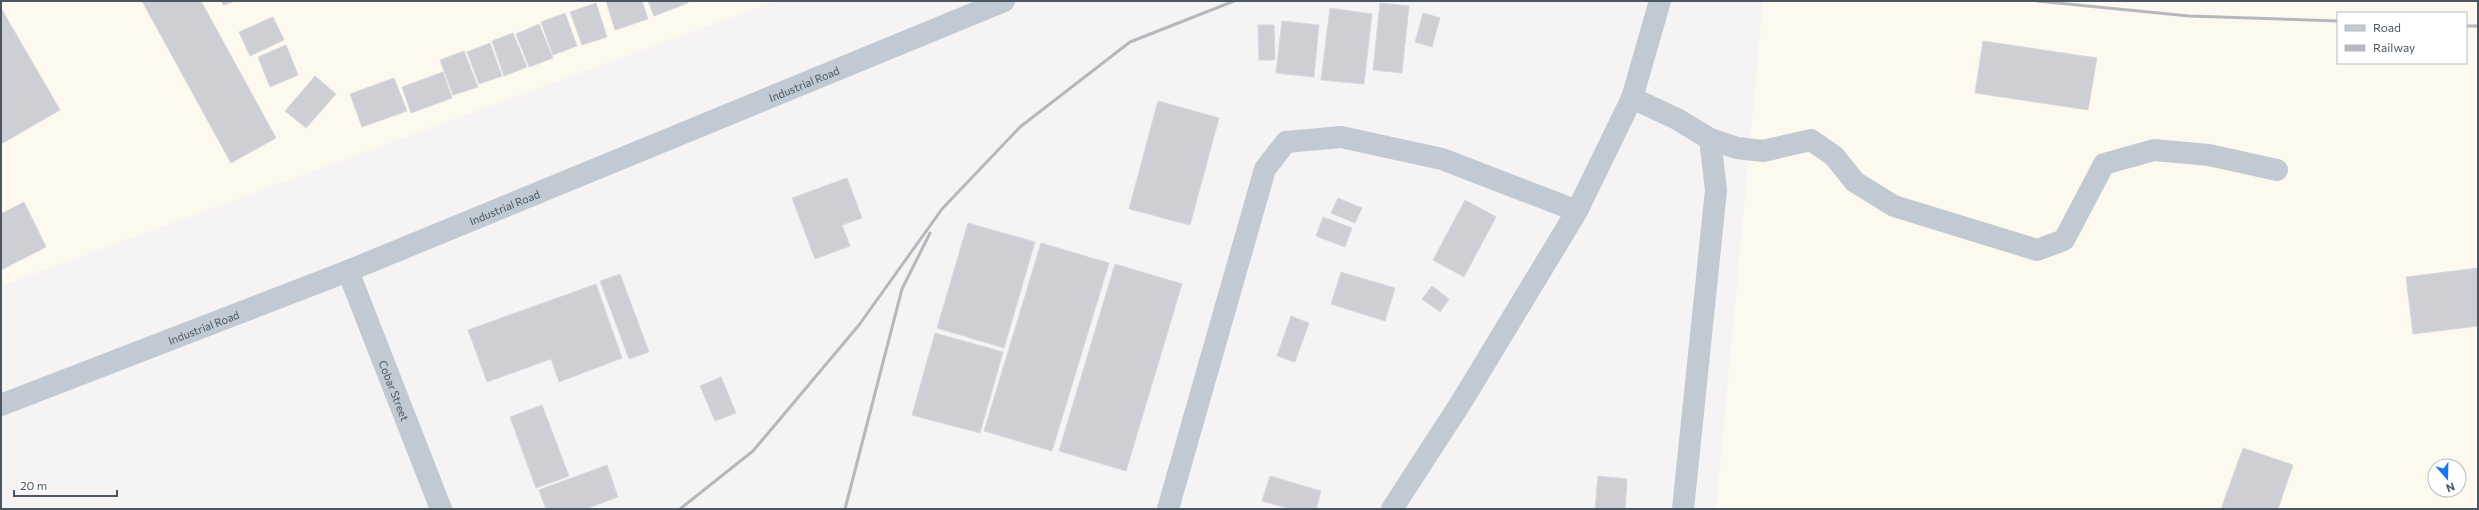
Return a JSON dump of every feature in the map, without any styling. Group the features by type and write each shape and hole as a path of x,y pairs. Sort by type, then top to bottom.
{"street":[{"name":"Industrial Road","path":"1,405 348,271 1004,1"},
{"path":"1392,509 1462,402 1577,211 1632,98 1660,1"},
{"path":"1632,98 1677,119 1710,139 1737,148 1763,151 1811,140 1834,156 1855,182 1894,206 2037,250 2064,240 2104,164 2154,150 2209,155 2277,170"},
{"path":"1168,509 1266,169 1286,142 1341,137 1442,159 1577,211"},
{"path":"1683,509 1716,190 1710,139"},
{"name":"Cobar Street","path":"348,271 441,509"}],"shaded area":[{"path":"1,1 776,1 1,286"},
{"path":"1763,1 2478,1 2478,509 1716,509"}],"building":[{"path":"142,1 201,1 276,138 231,163"},
{"path":"222,1 236,1 223,5"},
{"path":"606,1 642,1 648,19 615,30"},
{"path":"648,1 688,1 688,3 654,16"},
{"path":"596,3 607,37 582,45 570,12"},
{"path":"1380,3 1409,6 1402,73 1373,70"},
{"path":"1,8 60,110 3,143 1,140"},
{"path":"1330,8 1372,14 1364,84 1321,80"},
{"path":"565,13 577,46 553,55 541,22"},
{"path":"1423,13 1440,18 1432,47 1415,42"},
{"path":"273,17 284,40 250,56 239,32"},
{"path":"1282,21 1319,25 1314,77 1276,73"},
{"path":"539,24 553,58 529,67 516,34"},
{"path":"1258,25 1274,25 1275,60 1259,60"},
{"path":"513,33 527,67 504,76 492,41"},
{"path":"1983,41 2097,58 2088,110 1975,93"},
{"path":"490,43 502,76 479,84 467,52"},
{"path":"286,45 298,75 270,87 258,57"},
{"path":"464,51 478,87 453,95 440,60"},
{"path":"443,72 452,98 411,113 402,87"},
{"path":"315,76 336,94 306,128 285,111"},
{"path":"394,78 407,111 362,127 350,94"},
{"path":"1158,101 1219,118 1190,225 1129,209"},
{"path":"847,178 862,218 842,225 850,246 815,259 792,198"},
{"path":"1338,198 1362,208 1355,223 1331,213"},
{"path":"1465,200 1496,217 1464,277 1433,260"},
{"path":"24,202 46,247 1,270 1,214"},
{"path":"1323,217 1352,228 1345,247 1316,236"},
{"path":"968,223 1035,242 1004,348 937,328"},
{"path":"1041,243 1109,263 1052,451 984,431"},
{"path":"1115,264 1182,284 1126,471 1059,451"},
{"path":"2478,268 2478,326 2413,334 2406,277"},
{"path":"1341,272 1395,288 1385,321 1331,304"},
{"path":"620,274 649,352 629,359 600,281"},
{"path":"596,284 622,358 559,382 551,359 487,382 468,330"},
{"path":"1432,286 1449,299 1440,312 1422,299"},
{"path":"1291,316 1309,323 1295,362 1277,356"},
{"path":"935,333 1003,352 980,433 912,415"},
{"path":"721,377 736,413 715,421 700,386"},
{"path":"542,405 569,476 536,488 510,417"},
{"path":"2243,448 2293,465 2278,509 2221,509"},
{"path":"607,465 618,497 585,509 546,509 539,490"},
{"path":"1270,476 1321,491 1316,509 1290,509 1262,501"},
{"path":"1598,476 1627,479 1625,509 1595,509"}],"railway":[{"path":"680,509 753,451 859,325 942,209 1020,127 1130,42 1234,1"},
{"path":"2037,1 2189,16 2337,21"},
{"path":"2467,26 2478,26"},
{"path":"845,509 902,289 930,233"}]}
